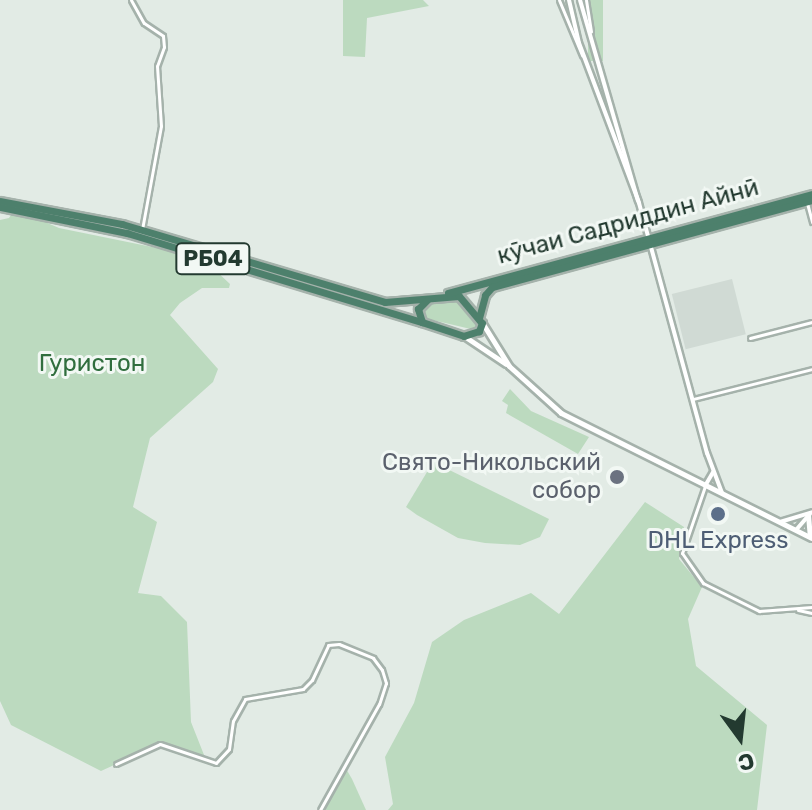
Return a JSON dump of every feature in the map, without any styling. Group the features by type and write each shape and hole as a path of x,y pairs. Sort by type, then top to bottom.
{"highway":[{"name":"кӯчаи Садриддин Айнӣ","path":"442,296 809,198"},
{"name":"РБ04","path":"0,201 142,230 385,302 442,296"},
{"name":"РБ04","path":"2,209 127,233 464,336"},
{"name":"кӯчаи Садриддин Айнӣ","path":"481,320 485,295 492,287 650,240"},
{"path":"442,296 462,297 481,320 477,333 464,336"},
{"path":"422,322 418,309 428,299"}],"main road":[{"path":"481,320 509,366"},
{"path":"464,336 509,366 561,413 811,537 811,513"}],"street":[{"path":"131,0 144,23 163,36 157,66 161,126 142,230"},
{"path":"564,0 570,7 581,49 639,203"},
{"path":"564,0 572,38 586,61"},
{"path":"580,0 713,472 722,493"},
{"path":"586,0 591,35"},
{"path":"581,49 589,52 594,46"},
{"path":"809,198 812,222"},
{"path":"750,338 812,322"},
{"path":"693,399 812,369"},
{"path":"713,472 705,486 683,556 703,583 759,611 812,607"},
{"path":"780,522 811,513"},
{"path":"796,530 811,513"},
{"path":"794,609 812,613"},
{"path":"116,764 160,744 216,763 229,749 237,710 245,699 303,689 312,680 328,645 339,644 373,658 382,670 386,683 379,704 320,810"}],"shaded area":[{"path":"732,279 746,334 686,349 672,294"}],"green space":[{"path":"343,0 423,0 429,6 367,18 365,57 343,56"},
{"path":"588,0 603,0 603,61 588,61"},
{"name":"Гуристон","path":"15,209 59,228 216,260 214,269 230,284 229,288 202,288 180,303 170,315 218,369 213,382 150,438 133,507 157,522 138,593 161,596 187,622 191,722 206,760 158,745 101,771 11,725 0,701 0,220 9,218"},
{"path":"455,297 478,322 475,330 424,318 424,304"},
{"path":"510,389 531,411 589,437 578,454 506,413 508,405 502,401"},
{"path":"433,462 549,519 540,537 520,545 485,543 458,538 417,515 406,507"},
{"path":"645,502 684,527 679,559 702,587 688,619 696,666 767,725 757,810 388,810 393,804 385,757 414,703 432,642 464,620 531,593 559,614"},
{"path":"345,767 366,810 324,810"}],"place":[{"name":"Свято-Никольский собор","path":"617,477"},
{"name":"DHL Express","path":"718,514"}]}
